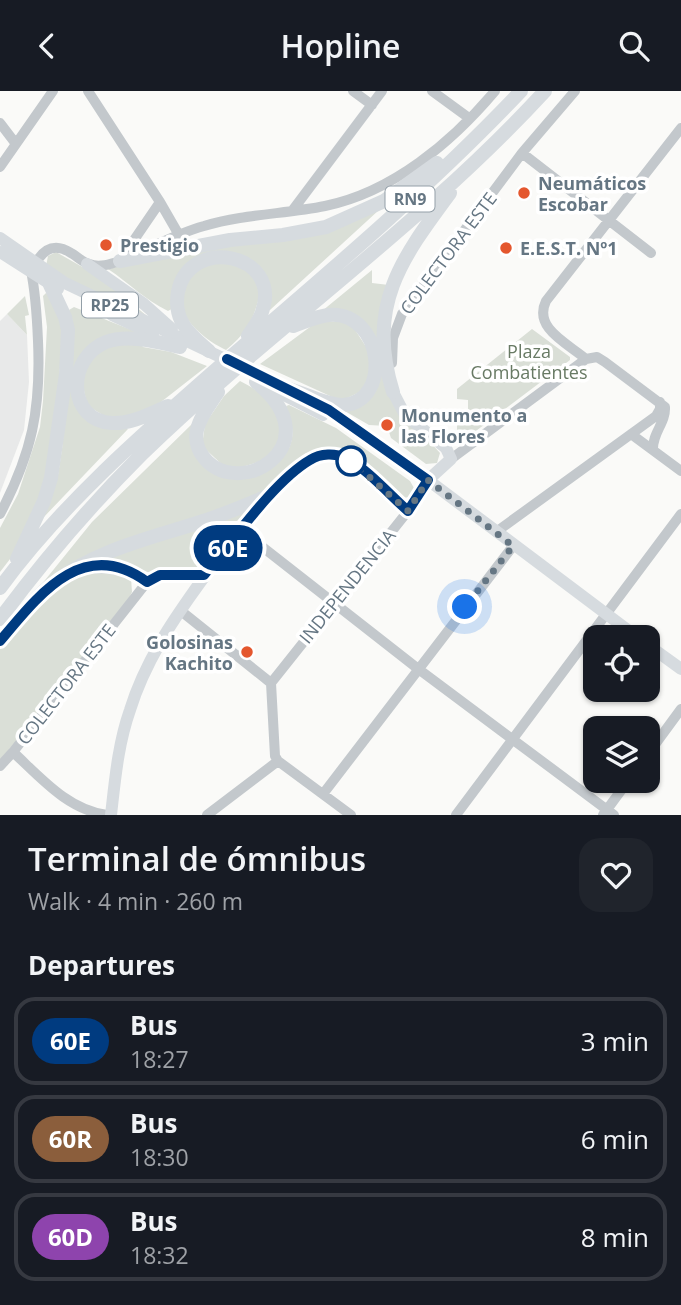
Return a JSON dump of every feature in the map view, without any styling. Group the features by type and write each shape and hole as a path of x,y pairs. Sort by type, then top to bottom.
{"highway":[{"name":"RN9","path":"0,619 90,509 219,375 433,179 521,91"},
{"name":"RN9","path":"245,353 282,330 468,169 545,91"},
{"path":"126,258 230,240 307,232 344,221 384,201 486,127"},
{"path":"393,392 383,340 386,309 394,278 414,241 468,169"},
{"path":"209,351 183,324 177,308 177,298 183,279 194,266 212,258 223,257 244,262 258,274 263,284 265,293 261,313 245,353"},
{"path":"3,584 44,501 55,456 66,374 68,330 50,285"},
{"path":"282,330 328,314 340,315 358,322 365,330 375,358 371,386 367,393 356,401 344,405 335,404 286,388"},
{"path":"180,401 136,419 109,423 94,417 86,410 76,381 87,354 104,343 134,339 185,344"},
{"name":"RN9","path":"3,584 73,503 141,435 180,401 219,375"},
{"path":"219,375 196,439 199,451 211,465 229,474 240,474 263,465 279,453 287,437 287,426 278,404 256,382"},
{"path":"0,641 31,604 74,569 120,547 235,510 272,493"},
{"path":"74,569 93,566 119,568 135,573 147,582"}],"main road":[{"name":"RP25","path":"0,238 50,285 185,344 209,351 329,410 428,480 621,625"},
{"name":"RP25","path":"0,252 352,428"},
{"path":"88,264 144,304 185,344"},
{"path":"393,392 405,415 446,448 451,459"},
{"path":"109,815 122,737 144,674 204,575 272,493 311,459 327,454 336,455 356,464 408,511"},
{"name":"INDEPENDENCIA","path":"408,511 428,480 451,459"},
{"path":"147,582 160,575 204,575"},
{"path":"170,576 179,581 185,591 181,611"},
{"path":"660,654 681,669"}],"street":[{"path":"0,167 52,91"},
{"path":"88,91 179,235"},
{"path":"354,91 372,105"},
{"path":"292,211 382,91"},
{"path":"432,91 469,118"},
{"path":"0,514 27,451 37,409 37,296 33,267 45,250 54,247 69,251 88,264 99,266 219,222 326,206 370,192 430,154 495,91"},
{"name":"COLECTORA ESTE","path":"393,392 393,338 402,314 522,153 575,91"},
{"path":"0,123 16,143"},
{"path":"653,450 652,441 666,411 660,402 597,357 586,359 546,327 541,314 546,300 681,128"},
{"path":"522,153 650,253"},
{"path":"126,258 134,240 160,202"},
{"name":"INDEPENDENCIA","path":"451,459 586,359"},
{"path":"496,532 656,416 660,402"},
{"path":"631,434 681,471"},
{"name":"INDEPENDENCIA","path":"271,683 408,511"},
{"path":"456,815 681,514"},
{"path":"242,531 608,813 620,793"},
{"path":"323,794 513,546"},
{"name":"COLECTORA ESTE","path":"0,766 147,582"},
{"path":"181,611 271,683 275,756 278,761 351,815"},
{"path":"660,738 681,709"},
{"path":"13,752 60,795 86,811 109,815"},
{"path":"207,815 278,761"}],"shaded area":[{"path":"7,314 27,335 29,382 24,430 0,493 0,321"}],"green space":[{"path":"379,210 270,310 258,265 195,260 175,307 168,311 144,297 108,269"},
{"path":"56,252 100,277 147,316 61,277 46,266 48,256"},
{"path":"206,262 244,264 261,290 249,323 240,337 226,350 198,331 184,313 180,302 186,281"},
{"path":"372,270 372,283 389,285 390,398 440,453 437,463 426,464 391,438 387,426 369,425 343,410 364,402 375,393 380,368 374,334 322,311"},
{"path":"46,293 64,318 52,465 17,550 0,572 0,528 18,494 40,427 47,327 43,296"},
{"path":"25,296 29,315 25,316 27,335 7,314"},
{"path":"74,307 139,333 124,336 80,361 84,412 128,429 42,519 58,475 62,449 71,364 73,322 69,310"},
{"path":"318,321 350,322 372,356 366,389 341,401 260,364"},
{"name":"Plaza Combatientes","path":"532,329 570,357 570,360 460,443 457,442 457,421 468,421 468,400 457,399 457,389"},
{"path":"140,342 143,347 171,352 207,366 161,402 142,412 111,420 88,406 83,380 86,365 109,345"},
{"path":"240,381 269,402 285,434 268,459 229,471 202,446 205,424 224,396"},
{"path":"289,405 336,428 410,481 414,488 410,497 402,498 324,449 303,458 275,485 237,506 117,544 16,616 92,522 192,424 195,436 229,478 289,448 292,432 286,406"},
{"path":"255,507 203,568 195,571 153,574 102,560"},
{"path":"104,569 131,578 132,592 129,598 46,707 0,760 0,648 42,599 76,576"}],"bus line":[{"name":"60E","path":"0,641 31,604 74,569 93,566 119,568 135,573 147,582 160,575 204,575 272,493 302,466 319,456 327,454 345,457 408,511 428,480 329,410 227,359"}],"place":[{"name":"Neumáticos Escobar","path":"524,193"},
{"name":"Prestigio","path":"106,245"},
{"name":"E.E.S.T. Nº1","path":"506,248"},
{"name":"Monumento a las Flores","path":"387,425"},
{"name":"Golosinas Kachito","path":"247,652"}],"route":[{"path":"351,461 408,511 428,480 513,546 465,607"}]}
